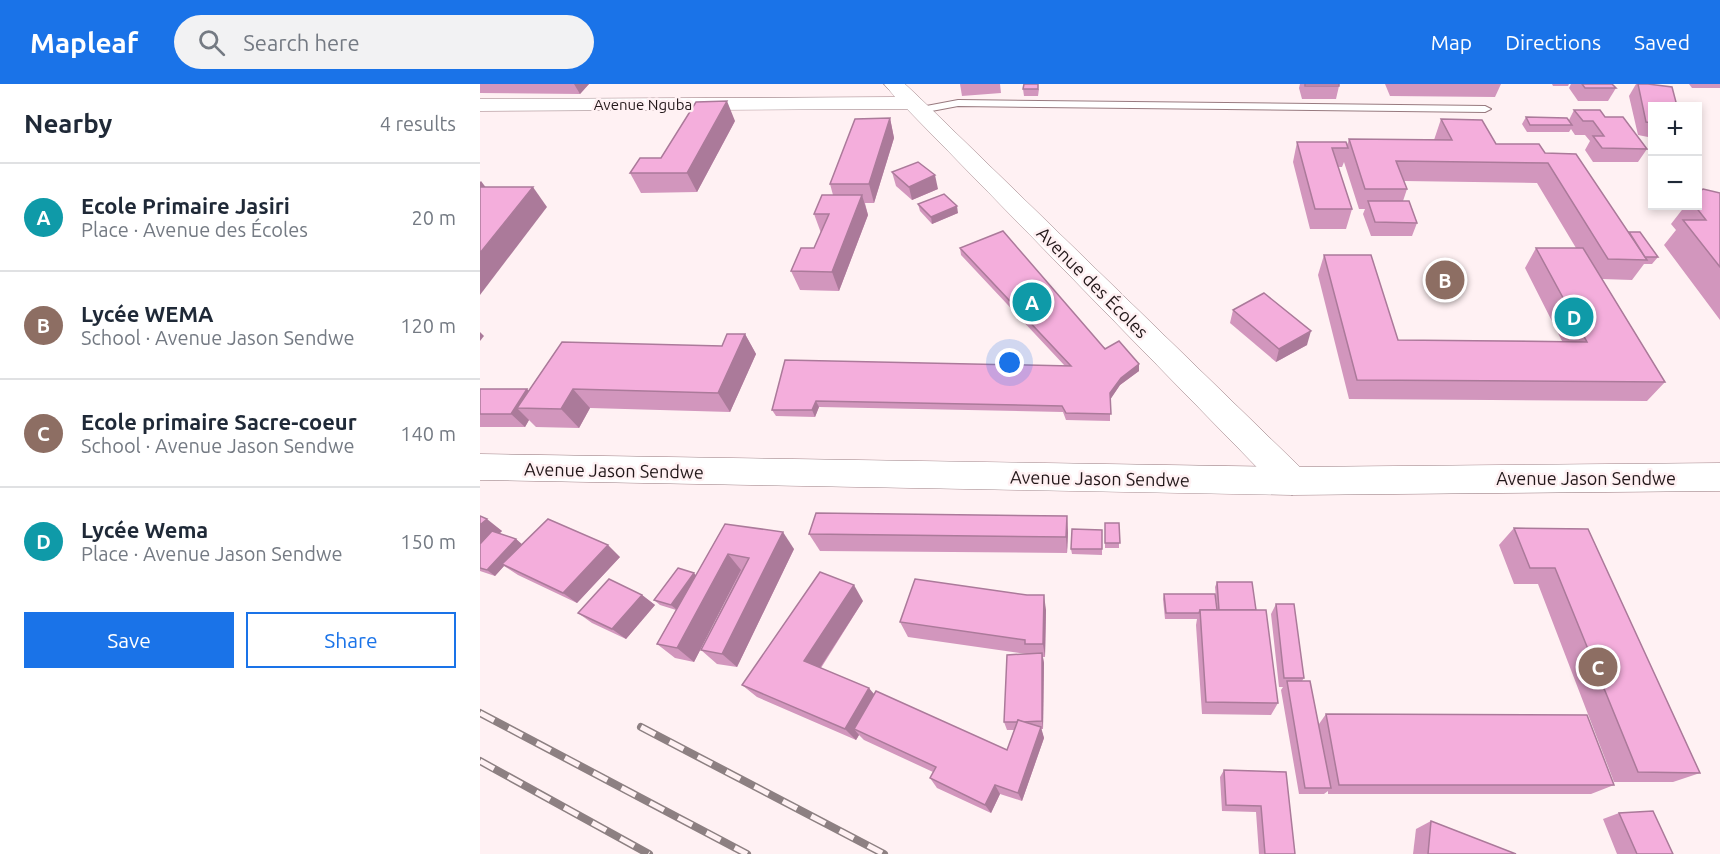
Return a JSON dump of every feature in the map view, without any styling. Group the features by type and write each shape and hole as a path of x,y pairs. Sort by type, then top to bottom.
{"street":[{"name":"Avenue des Écoles","path":"894,84 1293,481"},
{"name":"Avenue Nguba","path":"480,105 918,106"},
{"name":"Avenue Jason Sendwe","path":"480,467 1293,481 1720,477"}],"lane":[{"path":"918,106 958,103 1485,109"}],"building":[{"path":"1024,84 1038,84 1038,89 1023,89"},
{"path":"1305,84 1339,84 1339,86 1305,86"},
{"path":"1582,84 1612,84 1616,88 1585,88"},
{"path":"1638,84 1672,87 1676,102 1648,102 1648,122 1646,122"},
{"path":"727,101 687,173 630,173 640,158 661,158 696,102"},
{"path":"1574,110 1600,110 1605,117 1623,117 1647,149 1602,148 1593,136 1604,136 1593,121 1583,121"},
{"path":"1526,117 1567,118 1572,125 1530,125"},
{"path":"890,118 869,184 830,184 855,119"},
{"path":"1441,119 1482,120 1496,144 1539,144 1545,153 1576,154 1647,260 1608,259 1548,163 1396,161 1407,189 1365,189 1349,139 1452,140"},
{"path":"1297,142 1346,142 1348,148 1332,148 1352,209 1315,209"},
{"path":"918,162 935,175 909,187 892,172"},
{"path":"480,187 533,187 480,253"},
{"path":"1702,190 1720,193 1720,267 1683,220 1706,220 1698,210 1702,210"},
{"path":"944,194 957,206 931,217 918,204"},
{"path":"822,195 862,195 832,272 791,271 801,248 814,248 829,214 814,214"},
{"path":"1368,201 1409,201 1417,223 1375,222"},
{"path":"1003,231 1105,349 1119,341 1139,364 1121,378 1110,393 1111,414 1066,413 1062,406 816,401 812,410 772,410 785,360 1071,366 960,248"},
{"path":"1629,232 1640,232 1658,257 1645,257"},
{"path":"1536,248 1583,248 1665,382 1357,380 1324,255 1371,255 1398,340 1587,342"},
{"path":"1264,293 1311,331 1279,349 1233,310"},
{"path":"727,334 745,334 718,393 573,389 561,409 517,408 562,342 722,346"},
{"path":"480,389 527,389 511,414 480,414"},
{"path":"816,513 1067,516 1066,537 809,534"},
{"path":"480,516 487,519 480,525"},
{"path":"548,519 608,545 563,593 502,564"},
{"path":"1105,523 1119,523 1120,543 1105,543"},
{"path":"725,524 783,532 722,654 701,650 749,558 728,554 677,648 657,644"},
{"path":"1514,528 1588,529 1700,773 1638,772 1555,568 1530,568"},
{"path":"1072,529 1102,530 1102,549 1071,549"},
{"path":"492,531 516,539 487,570 480,568 480,544"},
{"path":"678,568 694,573 671,605 654,600"},
{"path":"820,572 854,585 804,661 869,688 845,729 742,685"},
{"path":"609,579 642,595 612,629 578,613"},
{"path":"915,579 1027,595 1044,595 1043,644 1025,644 1025,640 900,622"},
{"path":"1217,582 1252,582 1256,610 1219,610"},
{"path":"1164,594 1215,594 1217,610 1200,610 1199,613 1166,613"},
{"path":"1276,604 1294,604 1304,678 1284,678"},
{"path":"1200,610 1266,610 1278,703 1206,702"},
{"path":"1042,653 1042,721 1004,722 1007,655"},
{"path":"1287,681 1310,681 1331,788 1305,788"},
{"path":"876,691 1007,750 1018,720 1041,727 1018,793 995,785 985,805 930,778 936,767 854,729"},
{"path":"1326,714 1587,715 1614,785 1339,785"},
{"path":"1224,770 1286,772 1295,854 1265,854 1261,806 1226,805"},
{"path":"1653,811 1673,854 1637,854 1619,813"},
{"path":"1431,821 1516,854 1428,854"}],"railway":[{"path":"480,713 747,854"},
{"path":"641,727 884,854"},
{"path":"480,761 649,854"}],"place":[{"name":"Lycée WEMA","path":"1445,280"},
{"name":"Ecole Primaire Jasiri","path":"1032,302"},
{"name":"Lycée Wema","path":"1574,317"},
{"name":"Ecole primaire Sacre-coeur","path":"1598,667"}]}
